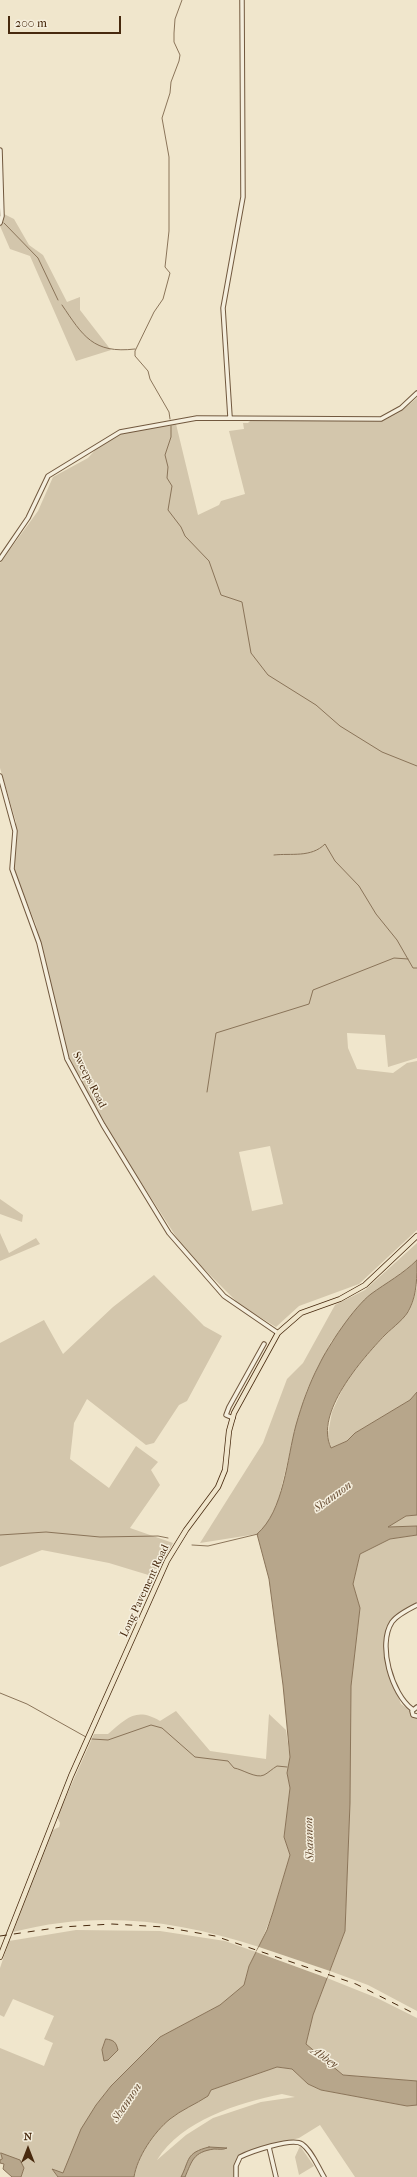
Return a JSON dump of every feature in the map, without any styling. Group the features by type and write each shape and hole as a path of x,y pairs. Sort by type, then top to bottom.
{"main road":[{"name":"Long Pavement Road","path":"0,1957 71,1776 165,1567 186,1530 218,1487 225,1470 233,1418 242,1397 278,1333 302,1313 340,1298 365,1285 417,1236"}],"street":[{"path":"230,417 223,308 243,197 242,0"},
{"path":"0,150 2,216 0,223"},
{"path":"0,559 28,518 48,476 120,432 196,418 381,419 401,408 417,393"},
{"name":"Sweeps Road","path":"0,776 15,831 12,869 20,896 35,928 60,1036 72,1071 169,1233 185,1254 224,1296 278,1333"},
{"path":"233,1418 226,1415 229,1407 264,1344"},
{"path":"417,1605 393,1621 387,1640 388,1665 394,1683 403,1702 412,1709 412,1714 417,1716"},
{"path":"412,1709 417,1707"},
{"path":"236,2177 236,2166 240,2157 269,2147 300,2142 303,2144 324,2177"},
{"path":"269,2147 276,2177"}],"shaded area":[{"path":"0,212 14,219 29,245 43,255 67,302 80,297 80,310 111,350 76,361 30,256 10,249 0,226"},
{"path":"417,398 417,1058 388,1067 385,1035 347,1033 348,1048 357,1069 393,1073 407,1063 417,1061 417,1230 359,1284 299,1306 276,1327 240,1305 184,1249 117,1145 72,1065 64,1044 36,925 14,870 16,822 0,768 0,563 38,511 53,477 88,458 96,449 126,432 176,424 198,515 219,505 221,501 245,494 229,431 244,429 243,423 248,423 253,418 383,421 400,412","holes":["270,1146 283,1204 252,1211 239,1152"]},
{"path":"0,1199 23,1215 22,1222 0,1214"},
{"path":"0,1233 9,1253 36,1238 40,1244 0,1261"},
{"path":"417,1243 417,1260 395,1279 370,1295 331,1342 307,1390 297,1423 278,1501 266,1526 257,1534 200,1543 263,1443 287,1379 303,1363 335,1305 365,1290"},
{"path":"154,1275 204,1326 222,1336 187,1401 179,1405 154,1443 146,1445 87,1399 74,1423 70,1459 109,1488 136,1446 158,1462 151,1470 160,1485 130,1528 173,1543 155,1577 109,1563 42,1550 0,1567 0,1343 44,1320 63,1354 113,1307"},
{"path":"417,1287 417,1392 410,1400 355,1433 347,1441 331,1448 327,1439 332,1412 346,1381 371,1350 410,1310"},
{"path":"417,1515 417,1526 387,1527 406,1516"},
{"path":"417,1535 417,1602 391,1619 385,1639 387,1668 401,1704 410,1710 411,1716 417,1718 417,2011 368,1985 330,1971 345,1931 350,1803 351,1685 360,1608 353,1584 360,1554 390,1539"},
{"path":"176,1711 210,1751 266,1759 269,1714 286,1730 290,1757 287,1773 290,1788 284,1837 290,1855 273,1912 259,1947 198,1930 137,1921 76,1921 45,1925 13,1932 51,1831 59,1827 60,1823 57,1817 94,1734 108,1734 132,1716 144,1715 160,1721"},
{"path":"76,1930 160,1931 225,1941 256,1952 249,1966 244,1985 220,2005 160,2037 111,2086 96,2105 63,2173 52,2170 58,2177 21,2177 24,2168 1,2153 2,2159 0,2160 0,2048 44,2066 53,2043 44,2039 54,2016 13,1999 4,2017 0,2015 0,1968 9,1941"},
{"path":"327,1978 377,1998 417,2018 417,2081 343,2075 306,2044 313,2015"},
{"path":"277,2067 292,2069 308,2084 321,2090 407,2106 417,2105 417,2177 355,2177 320,2125 299,2138 244,2153 236,2160 234,2177 134,2177 142,2153 164,2124 174,2116 208,2096 211,2090","holes":["282,2094 295,2097 261,2102 213,2118 186,2135 157,2160 168,2146 181,2134 212,2115 247,2102"]},
{"path":"300,2146 314,2166 299,2175 295,2157"}],"water":[{"name":"Shannon","path":"417,1260 417,1279 415,1291 408,1312 375,1345 353,1372 343,1387 329,1419 327,1434 331,1448 347,1441 355,1433 410,1400 417,1392 417,1515 406,1516 388,1527 417,1526 417,1535 390,1539 360,1554 353,1584 360,1608 351,1686 350,1803 345,1931 313,2015 306,2044 343,2075 417,2081 417,2105 407,2106 321,2090 308,2084 292,2069 277,2067 211,2090 208,2096 170,2119 152,2138 142,2153 134,2177 58,2177 52,2169 63,2173 81,2129 96,2105 111,2086 160,2037 220,2005 244,1985 249,1966 267,1930 290,1855 284,1837 290,1788 287,1773 290,1757 283,1685 269,1579 257,1534 266,1524 279,1498 296,1425 306,1394 323,1357 349,1317 364,1300 406,1270"},
{"path":"106,2039 114,2042 118,2050 108,2060 104,2061 102,2050"},
{"path":"209,2147 227,2148 207,2150 197,2155 185,2177 181,2177 189,2158 201,2149"},
{"path":"1,2153 20,2160 24,2168 21,2177 12,2177 3,2169 4,2164 0,2163 0,2160 2,2159"}],"pier":[{"path":"259,1947 330,1971 327,1978 256,1952"}],"waterway":[{"path":"170,419 169,412 150,379 148,371 135,356 135,351 154,312 163,299 170,273 165,267 169,231 169,157 162,118 170,93 171,82 179,61 180,55 174,42 174,33 175,19 182,0"},
{"path":"4,223 38,258 58,300"},
{"path":"62,305 83,334 99,345 109,349 135,349"},
{"path":"171,426 171,437 165,455 168,467 167,478 172,486 168,510 181,527 185,536 209,561 221,595 242,602 251,653 268,675 316,705 340,726 382,752 417,766"},
{"path":"274,855 307,853 314,851 325,844 335,861 359,886 376,914 397,940 413,968 417,968"},
{"path":"207,1092 216,1033 309,1004 313,990 394,958 408,959"},
{"path":"0,1535 46,1532 100,1537 158,1536 168,1538"},
{"path":"192,1545 208,1546 258,1534"},
{"path":"0,1693 27,1704 86,1737"},
{"path":"92,1739 108,1740 151,1725 162,1728 195,1757 228,1761 234,1768 253,1775 264,1775 277,1766 287,1767"}],"railway":[{"path":"0,1936 62,1927 112,1924 164,1927 215,1936 356,1984 417,2015"}],"water label":[{"name":"Abbey","path":"324,2058"}]}
